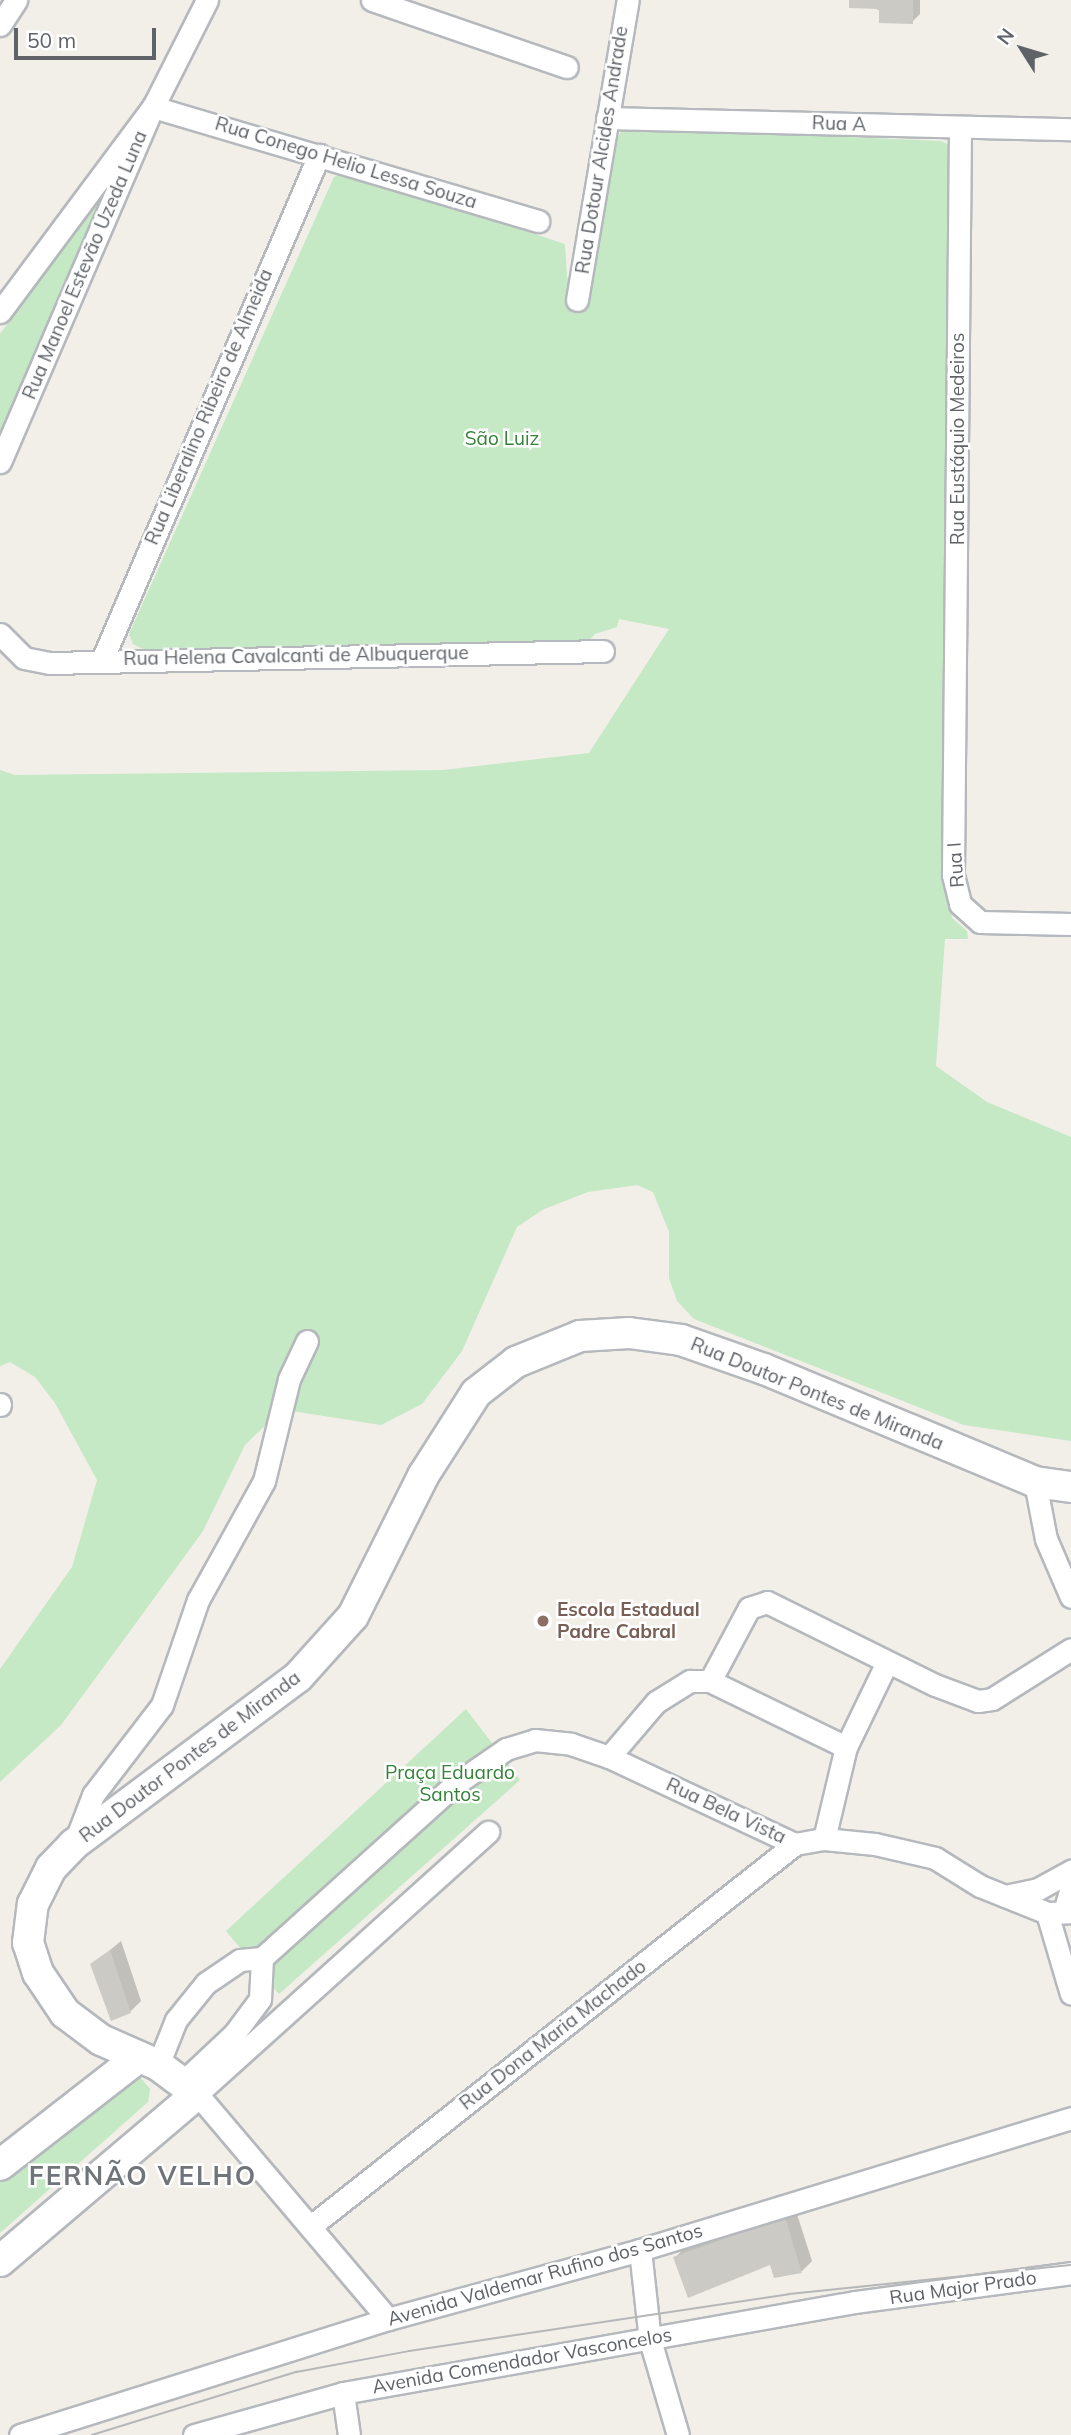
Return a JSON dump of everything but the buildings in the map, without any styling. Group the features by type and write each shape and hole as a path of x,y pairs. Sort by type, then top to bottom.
{"street":[{"path":"0,25 16,0"},
{"path":"0,312 153,107 207,0"},
{"path":"372,0 567,67"},
{"name":"Rua Dotour Alcides Andrade","path":"577,300 628,0"},
{"name":"Rua Conego Helio Lessa Souza","path":"153,107 539,221"},
{"name":"Rua Manoel Estevão Uzeda Luna","path":"0,462 153,107"},
{"name":"Rua A","path":"607,118 1071,129"},
{"name":"Rua Eustáquio Medeiros","path":"956,750 960,128"},
{"name":"Rua Liberalino Ribeiro de Almeida","path":"102,660 319,155"},
{"name":"Rua Helena Cavalcanti de Albuquerque","path":"0,634 24,658 50,663 603,651"},
{"name":"Rua I","path":"956,750 953,875 960,904 980,922 1071,924"},
{"name":"Rua Doutor Pontes de Miranda","path":"190,2087 65,2013 38,1973 28,1943 33,1904 51,1868 74,1844 298,1677 353,1616 423,1476 476,1393 516,1362 580,1336 629,1333 681,1340 764,1369 1035,1482 1071,1487"},
{"name":"Rua Doutor Pontes de Miranda","path":"74,1844 93,1795 162,1705 198,1600 264,1481 289,1379 307,1341"},
{"path":"1035,1482 1046,1539 1071,1597"},
{"path":"710,1681 749,1608 767,1602 887,1662 978,1701 992,1699 1071,1649"},
{"path":"824,1839 846,1747 887,1662"},
{"path":"609,1757 656,1702 675,1687 690,1681 710,1681 846,1747"},
{"name":"Rua Bela Vista","path":"262,1958 454,1785 506,1749 535,1740 571,1744 609,1757 795,1844 824,1839 875,1844 935,1858 1005,1896 1060,1913"},
{"path":"0,2261 190,2087 488,1832"},
{"name":"Rua Dona Maria Machado","path":"311,2226 795,1844"},
{"path":"1005,1896 1038,1889 1071,1871"},
{"path":"1071,1887 1060,1913 1071,1994"},
{"path":"0,2165 147,2062 206,1983 240,1960 262,1958 260,1999 190,2087"},
{"path":"190,2087 388,2319"},
{"name":"Avenida Valdemar Rufino dos Santos","path":"20,2435 388,2319 640,2250 1071,2118"},
{"path":"640,2250 650,2340 678,2435"},
{"name":"Rua Major Prado","path":"855,2302 1071,2273"},
{"name":"Avenida Comendador Vasconcelos","path":"194,2435 343,2393 855,2302"},
{"path":"343,2393 349,2435"}],"green space":[{"name":"São Luiz","path":"636,128 941,141 954,147 949,895 952,918 967,931 968,939 945,939 936,1066 987,1102 1071,1137 1071,1441 964,1425 694,1319 677,1301 669,1278 669,1232 653,1192 637,1185 588,1192 544,1209 517,1227 462,1351 422,1404 381,1425 292,1411 276,1415 245,1445 203,1531 61,1725 0,1782 0,1669 72,1567 97,1480 55,1403 35,1377 10,1362 0,1366 0,770 15,775 443,770 589,753 669,629 619,619 617,627 595,634 585,645 151,653 133,644 129,634 334,177 345,172 565,244 567,277 578,300 589,297 616,139 622,131"},
{"path":"115,179 0,447 0,334"},
{"name":"Praça Eduardo Santos","path":"466,1709 520,1780 279,1994 226,1931"},
{"path":"127,2075 140,2077 150,2089 148,2102 0,2233 0,2174"}],"tram line":[{"path":"92,2435 296,2372 409,2351 789,2294 1071,2265"}],"place":[{"name":"Escola Estadual Padre Cabral","path":"543,1621"}],"district":[{"name":"FERNÃO VELHO","path":"143,2176"}]}
